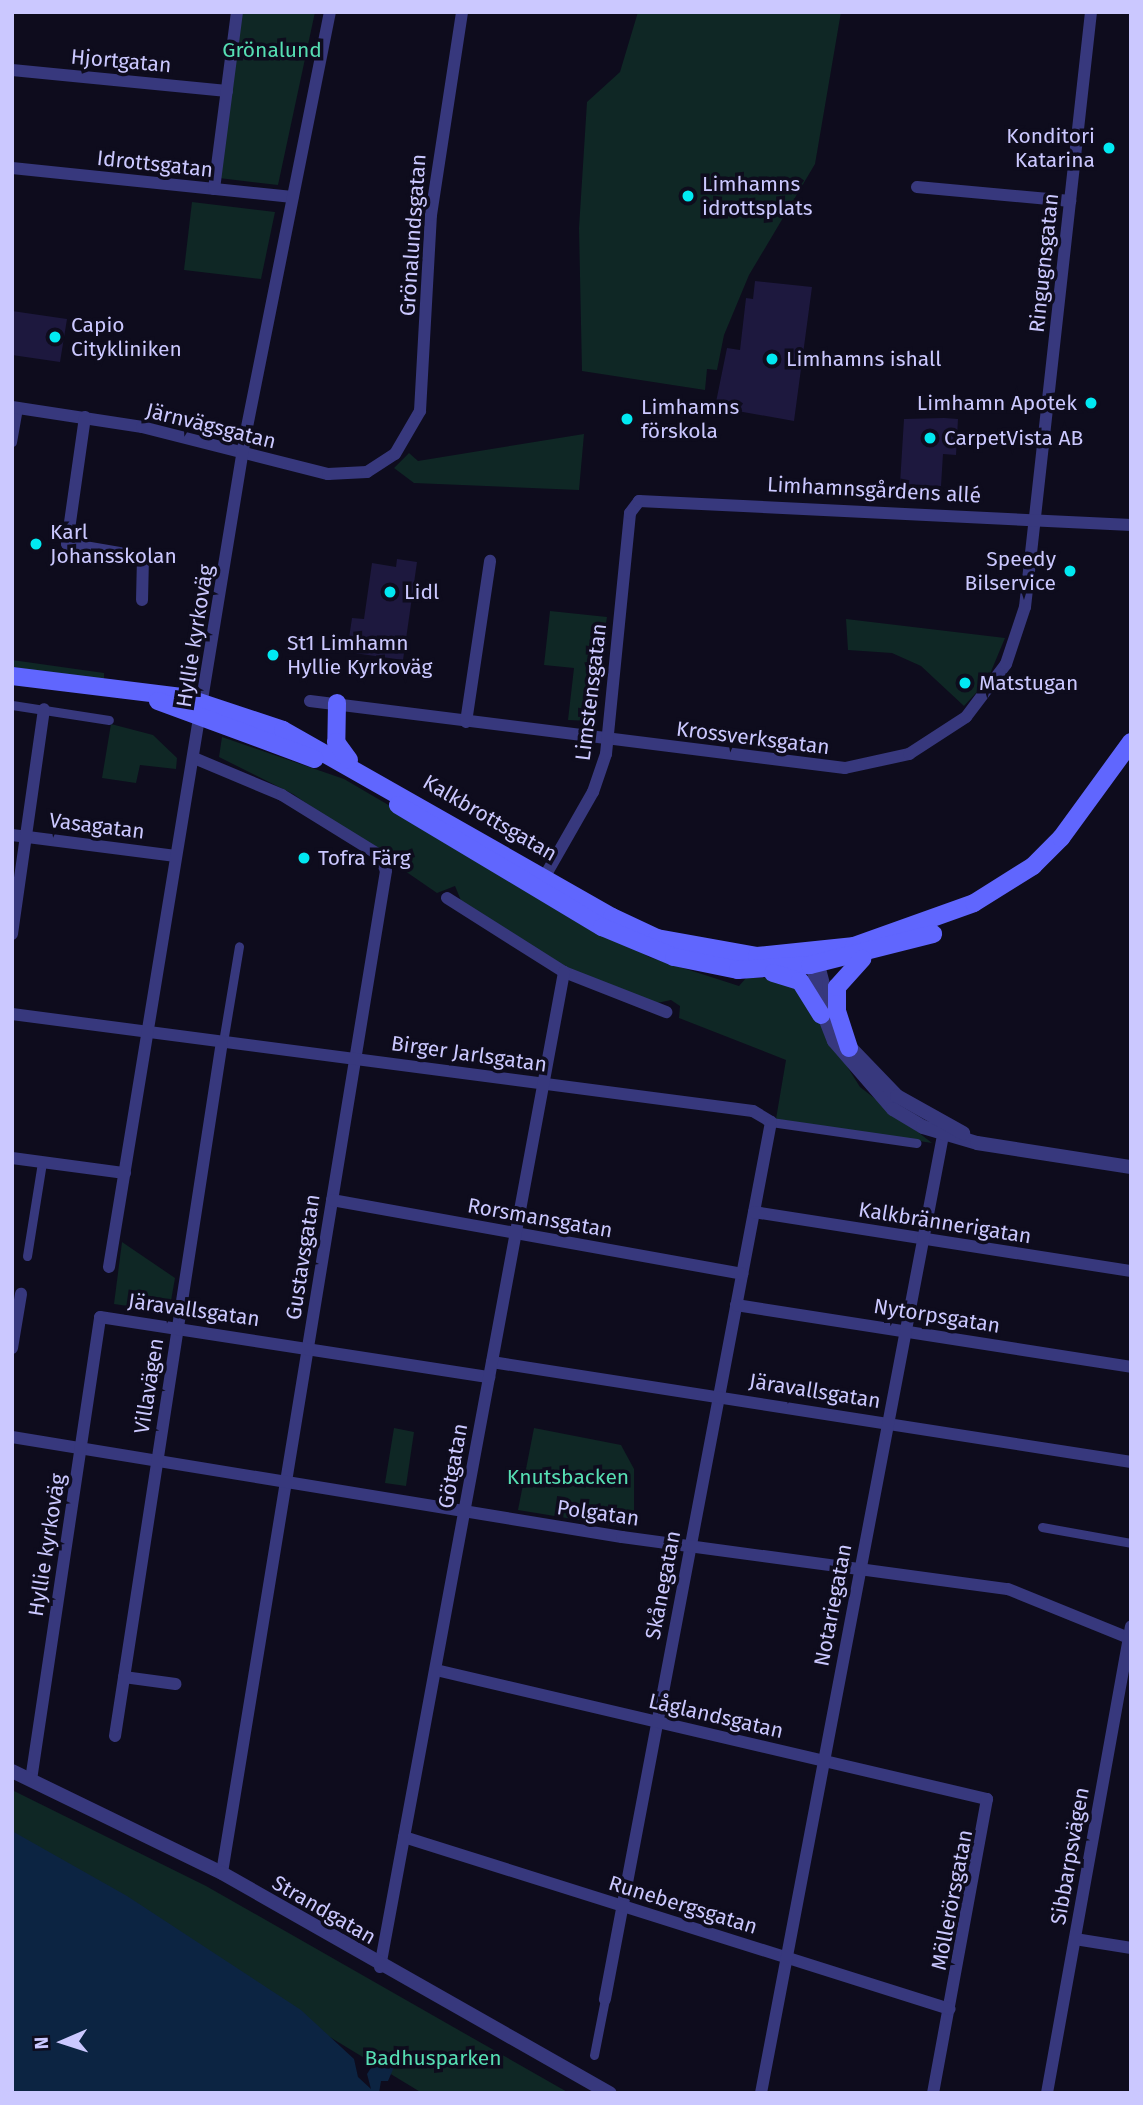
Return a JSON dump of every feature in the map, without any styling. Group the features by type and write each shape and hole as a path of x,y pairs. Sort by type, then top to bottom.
{"main road":[{"name":"Kalkbrottsgatan","path":"12,676 148,696 283,730 353,765 657,938 757,956 815,960"},
{"path":"337,703 336,742 353,765"},
{"name":"Kalkbrottsgatan","path":"203,709 334,768 637,944 738,970 874,953 960,922 1033,866"},
{"path":"1114,769 1131,733"},
{"path":"815,960 941,920 1033,866 1114,769 1131,742"},
{"path":"849,1048 837,1012 838,987 850,967 874,953"},
{"path":"738,970 800,981 821,1015"}],"street":[{"path":"214,189 237,12"},
{"name":"Hyllie kyrkoväg","path":"109,1267 243,455 330,12"},
{"name":"Grönalundsgatan","path":"395,454 419,411 431,215 462,12"},
{"name":"Ringugnsgatan","path":"1036,517 1091,12"},
{"name":"Hjortgatan","path":"12,70 227,91"},
{"name":"Idrottsgatan","path":"12,168 293,197"},
{"path":"917,187 1070,201"},
{"path":"12,442 15,407"},
{"name":"Järnvägsgatan","path":"15,407 85,417 340,475 367,472 395,454"},
{"path":"85,417 67,544 143,557 142,600"},
{"name":"Limhamnsgårdens allé","path":"639,500 1107,520 1131,525"},
{"name":"Limstensgatan","path":"545,876 593,792 608,740 630,513 639,500"},
{"name":"Krossverksgatan","path":"310,701 845,768 925,746 966,717 1006,664 1025,607 1036,517"},
{"name":"Limhamnsgårdens allé","path":"1107,520 1131,517"},
{"path":"466,722 491,561"},
{"path":"12,705 109,720"},
{"path":"12,934 44,709"},
{"name":"Gustavsgatan","path":"194,758 282,795 385,863 222,1873"},
{"name":"Vasagatan","path":"12,835 176,856"},
{"path":"447,898 564,972 666,1012"},
{"name":"Villavägen","path":"115,1736 239,946"},
{"path":"815,960 821,1015 841,1054 874,1094 943,1129 997,1147 1131,1167"},
{"path":"815,960 830,1011 849,1048 897,1096 943,1129"},
{"name":"Götgatan","path":"380,1967 564,972"},
{"name":"Birger Jarlsgatan","path":"12,1014 753,1111 771,1122 916,1143"},
{"name":"Skånegatan","path":"594,2055 771,1122"},
{"name":"Notariegatan","path":"761,2093 943,1129"},
{"path":"12,1158 125,1173"},
{"path":"27,1256 42,1161"},
{"name":"Rorsmansgatan","path":"332,1200 742,1274"},
{"name":"Kalkbrännerigatan","path":"754,1212 1131,1271"},
{"path":"12,1348 21,1294"},
{"name":"Nytorpsgatan","path":"736,1305 1131,1367"},
{"name":"Hyllie kyrkoväg","path":"32,1780 100,1317"},
{"name":"Järavallsgatan","path":"100,1317 308,1346 489,1377"},
{"name":"Järavallsgatan","path":"492,1362 1131,1462"},
{"name":"Polgatan","path":"12,1437 286,1478 622,1537 691,1542 1008,1589 1130,1635"},
{"path":"1042,1527 1131,1543"},
{"name":"Sibbarpsvägen","path":"1047,2093 1130,1635"},
{"name":"Låglandsgatan","path":"436,1670 987,1799"},
{"path":"124,1677 176,1684"},
{"name":"Strandgatan","path":"12,1770 222,1873 380,1967 610,2093"},
{"name":"Möllerörsgatan","path":"933,2093 987,1799"},
{"name":"Runebergsgatan","path":"404,1837 950,2009"},
{"path":"1074,1939 1131,1948"}],"green space":[{"name":"Grönalund","path":"242,12 315,12 278,185 219,178"},
{"name":"Limhamns idrottsplats","path":"638,12 841,12 815,164 749,275 724,335 717,370 707,369 705,390 582,371 579,228 587,102 620,72"},
{"path":"192,202 275,212 261,279 184,270"},
{"path":"584,434 579,490 414,483 394,468 409,453 418,461"},
{"path":"550,611 607,617 591,721 568,720 574,668 544,665"},
{"path":"846,619 1005,638 987,681 964,706 921,666 892,653 848,650"},
{"path":"12,660 104,673 104,680 12,667"},
{"path":"111,724 153,735 177,758 176,769 140,765 136,783 102,778"},
{"path":"222,737 344,779 649,957 739,986 746,978 779,978 796,985 860,1087 932,1143 776,1119 786,1060 679,1018 680,1006 671,1000 657,1003 559,965 462,903 455,886 437,893 293,794 219,757"},
{"path":"122,1242 175,1278 169,1312 114,1304"},
{"path":"394,1428 414,1432 406,1486 385,1483"},
{"name":"Knutsbacken","path":"534,1428 621,1445 634,1469 634,1529 518,1510"},
{"name":"Badhusparken","path":"12,1790 206,1886 569,2093 422,2093 12,1844"}],"water":[{"path":"12,1831 127,1896 301,2010 354,2059 358,2077 371,2089 367,2074 378,2057 394,2067 388,2081 381,2081 379,2093 12,2093"}],"building":[{"name":"Limhamns ishall","path":"755,281 812,287 794,421 715,407 727,348 740,350 746,298 753,299"},
{"name":"Capio Citykliniken","path":"12,311 67,319 60,362 12,355"},
{"name":"CarpetVista AB","path":"904,419 958,419 956,455 943,454 941,486 900,484"},
{"name":"Lidl","path":"397,559 417,562 403,660 347,652 352,618 364,619 372,563 396,567"}],"place":[{"name":"Konditori Katarina","path":"1109,148"},
{"name":"Limhamns idrottsplats","path":"688,196"},
{"name":"Capio Citykliniken","path":"55,337"},
{"name":"Limhamns ishall","path":"772,359"},
{"name":"Limhamn Apotek","path":"1091,403"},
{"name":"Limhamns förskola","path":"627,419"},
{"name":"CarpetVista AB","path":"930,438"},
{"name":"Karl Johansskolan","path":"36,544"},
{"name":"Speedy Bilservice","path":"1070,571"},
{"name":"Lidl","path":"390,592"},
{"name":"St1 Limhamn Hyllie Kyrkoväg","path":"273,655"},
{"name":"Matstugan","path":"965,683"},
{"name":"Tofra Färg","path":"304,858"}]}
